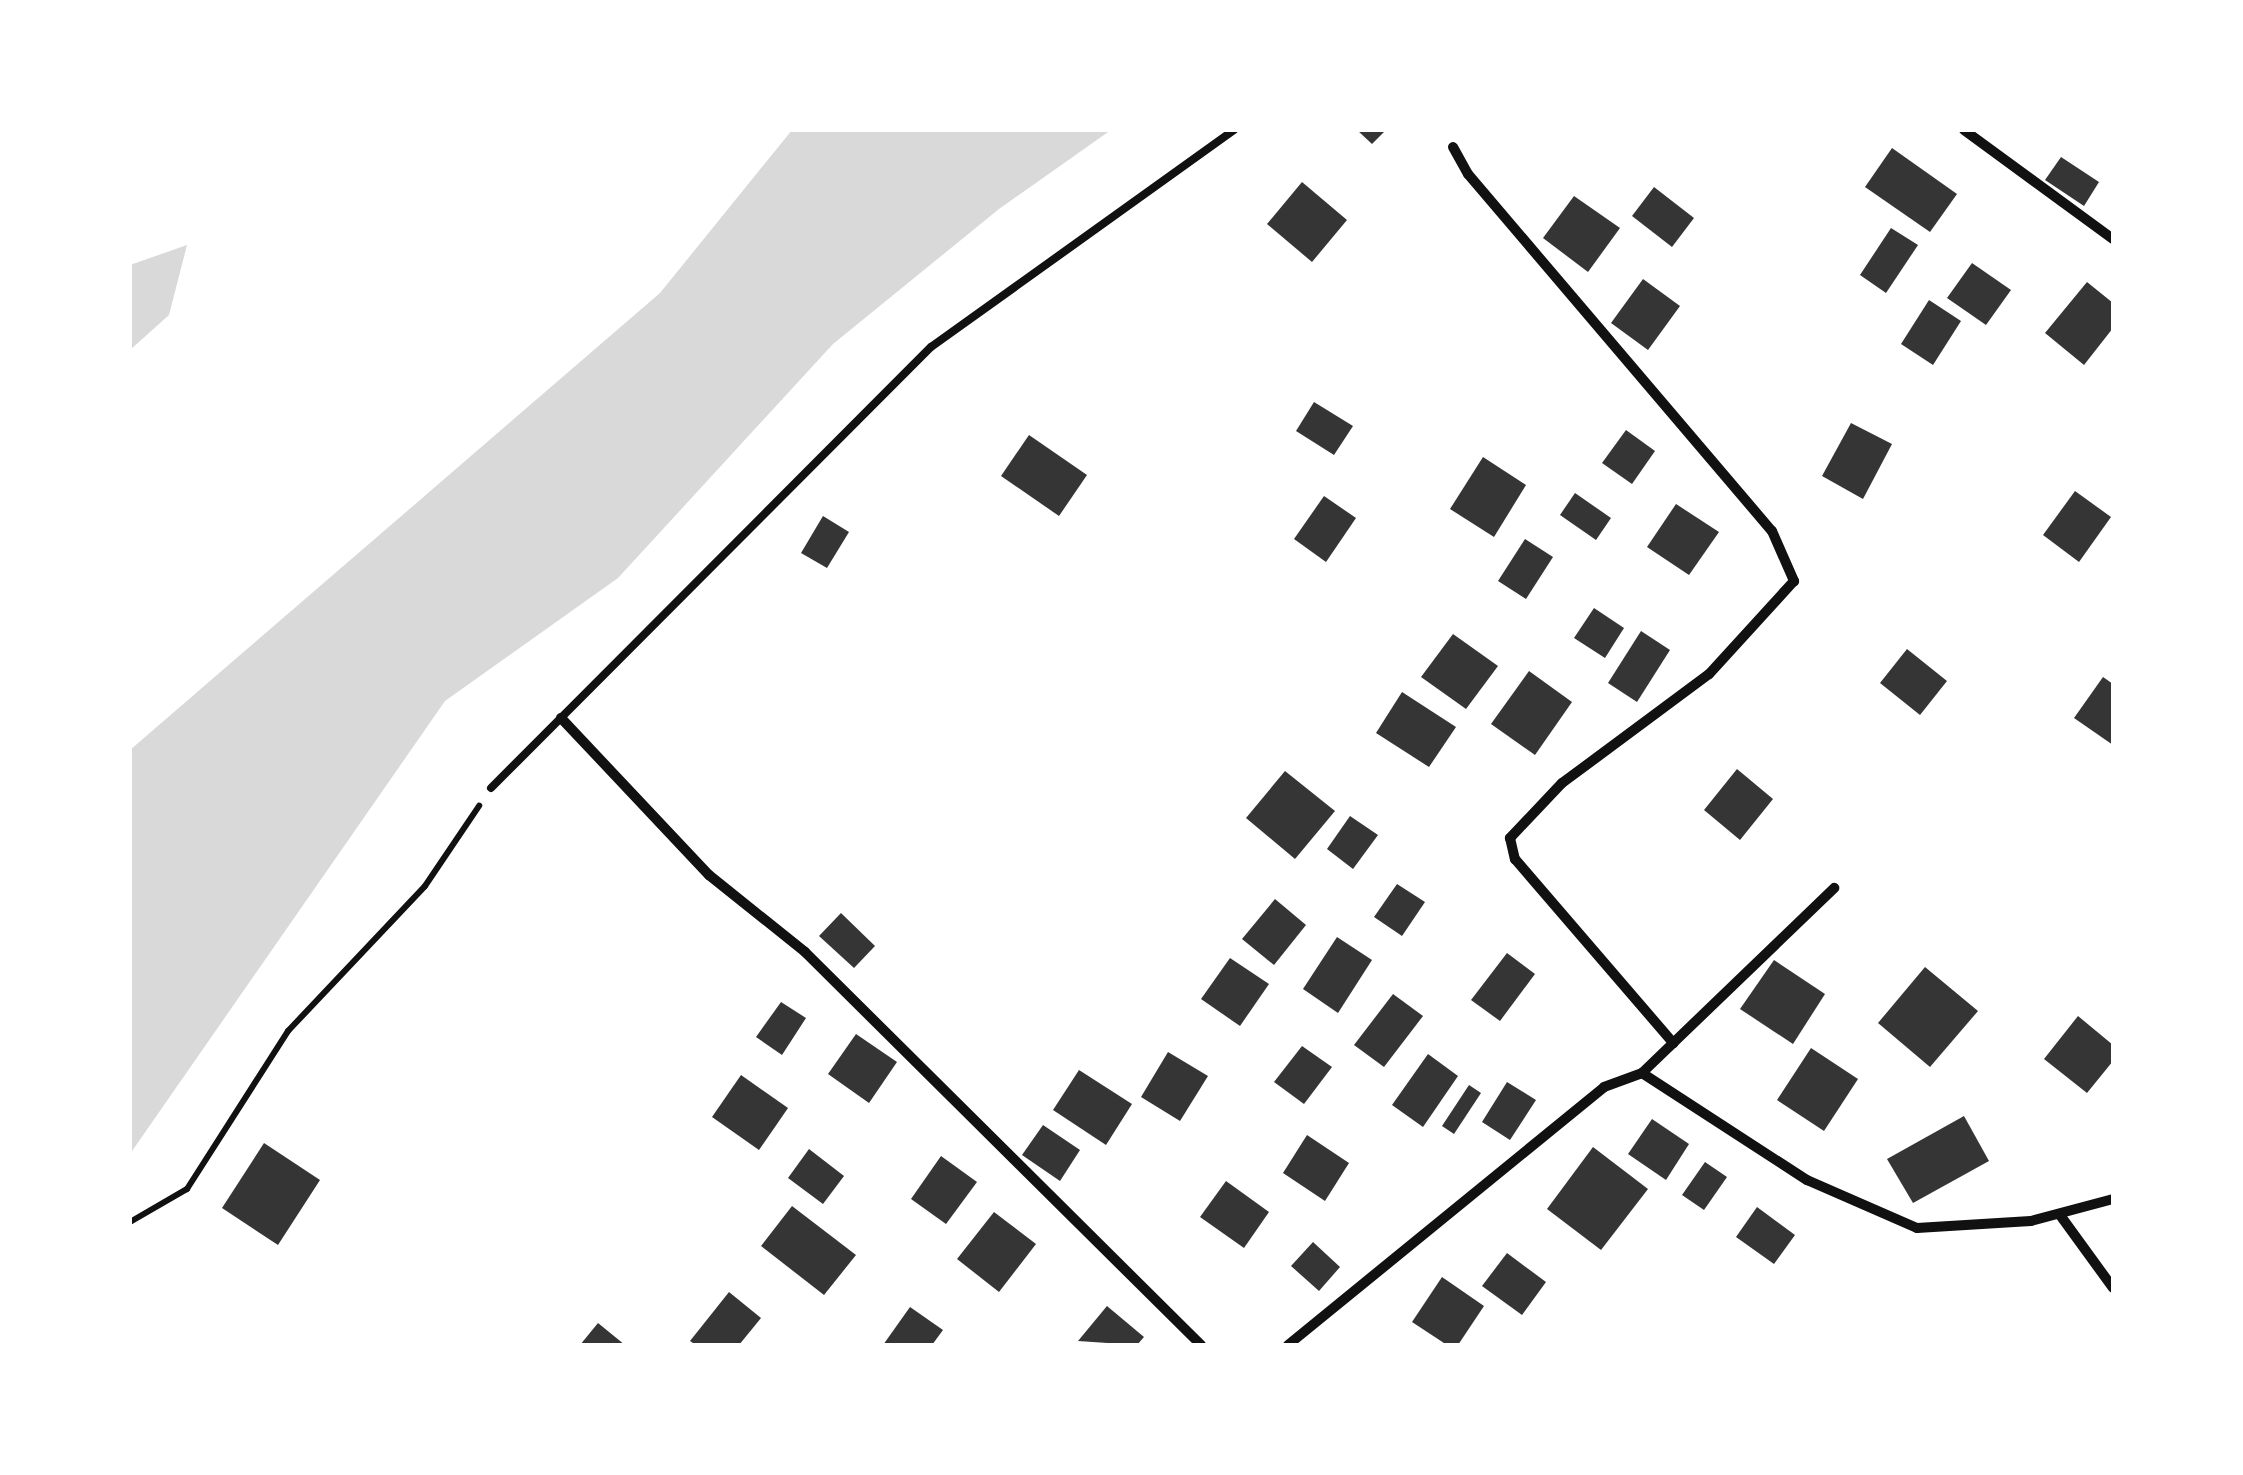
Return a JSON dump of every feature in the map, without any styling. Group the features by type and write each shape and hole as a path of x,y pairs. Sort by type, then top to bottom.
{"street":[{"path":"1964,130 2113,239"},
{"path":"1453,148 1468,174 1772,531 1794,581 1709,674 1562,783 1510,838 1515,859 1673,1043"},
{"path":"560,718 708,875 805,952 1201,1345"},
{"path":"1288,1345 1604,1087 1642,1073 1834,888"},
{"path":"1642,1073 1807,1180 1917,1228 1990,1226 2060,1215 2113,1199"},
{"path":"2060,1215 2113,1288"}],"lane":[{"path":"491,788 931,347 1234,130"}],"path":[{"path":"130,1222 186,1189 288,1031 425,886 491,788"}],"shaded area":[{"path":"792,130 1111,130 999,209 833,344 618,578 445,701 130,1154 130,750 660,293"},
{"path":"187,245 169,315 130,350 130,265"}],"building":[{"path":"1357,130 1386,130 1372,144"},
{"path":"1892,148 1957,194 1930,232 1865,187"},
{"path":"2061,157 2099,182 2084,206 2045,180"},
{"path":"1302,182 1347,220 1312,262 1267,224"},
{"path":"1654,187 1694,218 1672,247 1632,216"},
{"path":"1574,196 1620,228 1588,272 1543,238"},
{"path":"1891,228 1918,245 1886,293 1860,275"},
{"path":"1972,263 2011,290 1986,325 1947,298"},
{"path":"1643,279 1680,306 1648,350 1611,323"},
{"path":"2087,282 2113,303 2113,328 2084,365 2045,333"},
{"path":"1929,300 1961,321 1933,365 1901,344"},
{"path":"1314,402 1353,426 1334,455 1296,431"},
{"path":"1851,423 1892,444 1863,499 1822,476"},
{"path":"1626,430 1655,451 1632,484 1602,463"},
{"path":"1029,435 1087,475 1059,516 1001,476"},
{"path":"1483,457 1526,485 1494,537 1450,509"},
{"path":"2075,491 2111,517 2079,562 2043,535"},
{"path":"1575,493 1611,518 1596,540 1560,515"},
{"path":"1324,496 1356,518 1326,562 1294,539"},
{"path":"1676,504 1719,532 1689,575 1647,547"},
{"path":"823,516 849,532 827,568 801,553"},
{"path":"1525,539 1553,557 1526,599 1498,581"},
{"path":"1594,608 1624,628 1605,658 1574,638"},
{"path":"1641,631 1670,650 1637,702 1608,683"},
{"path":"1453,634 1498,666 1466,709 1421,677"},
{"path":"1907,649 1947,681 1920,715 1880,683"},
{"path":"1529,671 1572,702 1535,755 1491,724"},
{"path":"2103,677 2113,684 2113,745 2074,718"},
{"path":"1402,692 1456,727 1429,767 1376,733"},
{"path":"1737,769 1773,799 1740,840 1704,810"},
{"path":"1285,771 1335,811 1295,859 1246,818"},
{"path":"1350,816 1378,835 1353,869 1327,849"},
{"path":"1397,884 1425,902 1402,936 1374,917"},
{"path":"1275,899 1306,925 1274,965 1242,939"},
{"path":"841,913 875,946 854,968 819,936"},
{"path":"1337,937 1372,960 1338,1013 1303,989"},
{"path":"1507,953 1535,974 1500,1021 1471,1000"},
{"path":"1230,958 1269,984 1240,1026 1201,999"},
{"path":"1774,960 1825,994 1793,1044 1740,1009"},
{"path":"1925,967 1978,1011 1930,1067 1878,1023"},
{"path":"1393,994 1423,1016 1384,1067 1354,1045"},
{"path":"781,1002 806,1018 782,1055 756,1037"},
{"path":"2078,1016 2113,1045 2113,1061 2087,1093 2044,1059"},
{"path":"856,1034 897,1062 869,1103 828,1074"},
{"path":"1302,1046 1332,1067 1304,1104 1274,1082"},
{"path":"1811,1048 1858,1079 1824,1131 1777,1100"},
{"path":"1168,1052 1208,1076 1180,1121 1141,1097"},
{"path":"1428,1054 1458,1076 1423,1127 1392,1105"},
{"path":"1079,1070 1132,1104 1106,1145 1053,1110"},
{"path":"741,1075 788,1108 759,1150 712,1117"},
{"path":"1507,1082 1536,1100 1510,1140 1482,1122"},
{"path":"1469,1085 1481,1093 1454,1134 1442,1126"},
{"path":"1964,1116 1989,1161 1913,1203 1887,1159"},
{"path":"1652,1119 1689,1144 1666,1180 1628,1154"},
{"path":"1043,1125 1080,1150 1060,1181 1022,1155"},
{"path":"1307,1135 1349,1163 1325,1201 1283,1173"},
{"path":"264,1143 320,1180 278,1245 222,1208"},
{"path":"1593,1147 1648,1189 1601,1250 1547,1209"},
{"path":"809,1149 844,1176 823,1204 788,1178"},
{"path":"941,1156 977,1182 946,1224 911,1199"},
{"path":"1705,1162 1727,1177 1704,1210 1682,1195"},
{"path":"1226,1181 1269,1212 1244,1248 1200,1217"},
{"path":"792,1206 856,1255 824,1295 761,1246"},
{"path":"1757,1207 1795,1235 1774,1264 1736,1237"},
{"path":"994,1212 1036,1244 999,1292 957,1259"},
{"path":"1313,1242 1340,1267 1319,1291 1291,1266"},
{"path":"1507,1253 1546,1282 1522,1315 1482,1286"},
{"path":"1442,1277 1484,1306 1458,1345 1447,1345 1412,1322"},
{"path":"729,1292 761,1318 739,1345 696,1345 690,1341"},
{"path":"1107,1306 1144,1337 1137,1345 1078,1341"},
{"path":"910,1307 943,1330 932,1345 883,1345"},
{"path":"598,1323 625,1345 580,1345"}]}
